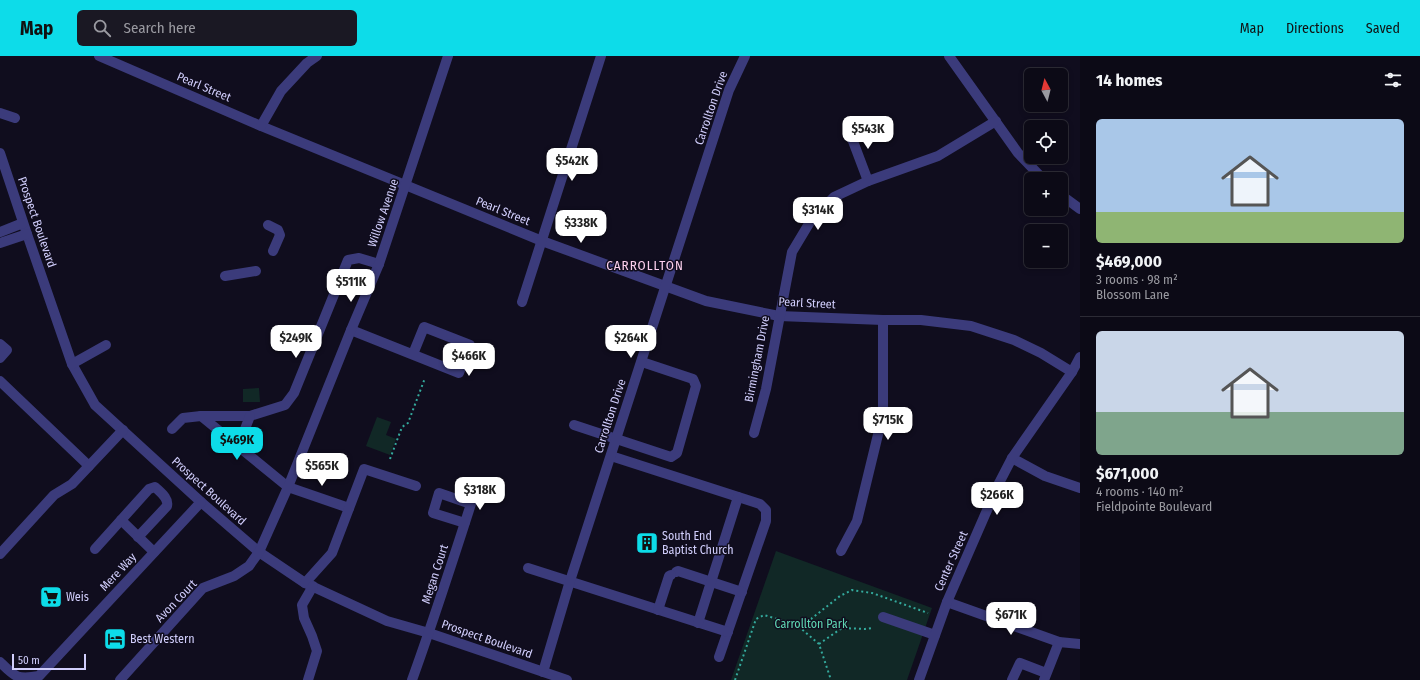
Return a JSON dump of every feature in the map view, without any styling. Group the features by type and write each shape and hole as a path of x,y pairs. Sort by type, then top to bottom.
{"street":[{"path":"261,126 280,92 307,64 317,56"},
{"name":"Willow Avenue","path":"259,552 288,487 379,264 448,56"},
{"path":"522,302 601,56"},
{"name":"Carrollton Drive","path":"542,672 729,90 745,56"},
{"path":"949,56 1018,153 1036,172"},
{"name":"Pearl Street","path":"105,57 261,126 406,186 542,241 706,301 779,316 921,320 971,326 1014,340 1041,353 1072,372"},
{"path":"0,113 15,118"},
{"name":"Birmingham Drive","path":"754,433 766,390 792,252 810,222 834,197 868,181 938,156 996,121"},
{"path":"848,128 868,181"},
{"name":"Prospect Boulevard","path":"0,153 72,364 95,405 201,502 259,552 309,584 387,621 429,633 567,680"},
{"path":"1068,200 1080,209"},
{"path":"0,232 23,223"},
{"path":"268,225 278,230 280,235 272,251"},
{"path":"0,243 27,234"},
{"path":"172,429 183,418 201,416 250,416 285,405 294,393 348,260 359,258 379,264"},
{"path":"225,276 256,271"},
{"path":"841,551 857,521 883,414 883,320"},
{"path":"351,330 459,373 470,345 424,327 413,354"},
{"path":"0,344 6,350 0,358"},
{"path":"72,364 106,345"},
{"name":"Center Street","path":"919,680 947,602 998,485 1012,458 1072,372 1080,357"},
{"path":"574,425 671,457 677,453 696,386 693,378 642,362"},
{"path":"1,385 89,466"},
{"path":"201,416 288,487 349,508"},
{"path":"238,447 250,416"},
{"path":"0,554 54,495 72,484 123,430"},
{"path":"611,456 760,504 766,510 766,521 719,657"},
{"path":"1012,458 1045,476 1080,488"},
{"path":"308,680 317,651 304,618 302,605 309,584 332,553 364,469 416,486"},
{"path":"95,549 149,489 155,487 167,500 167,506 138,537"},
{"path":"698,623 738,497"},
{"name":"Mere Way","path":"0,662 16,677 28,679 39,676 201,502"},
{"path":"121,520 154,552"},
{"name":"Megan Court","path":"412,680 465,523"},
{"name":"Avon Court","path":"120,680 203,588 234,576 249,566 259,552"},
{"path":"528,568 728,632"},
{"path":"658,610 669,576 678,571 742,592"},
{"path":"947,602 1059,642 1080,644"},
{"path":"883,617 935,635"},
{"path":"1012,680 1020,663 1045,676 1059,642"}],"path":[{"path":"390,459 402,427 408,424 425,378"},
{"path":"797,625 811,619 840,596 852,590 872,593 928,613"},
{"path":"735,680 756,619 764,615 797,625 819,644 832,680"},
{"path":"819,644 842,628 872,628"}],"green space":[{"path":"259,388 260,402 243,402 243,389"},
{"path":"377,417 391,422 386,435 396,439 390,455 366,446"},
{"name":"Carrollton Park","path":"776,551 932,608 907,680 731,680"}],"place":[{"name":"South End Baptist Church","path":"647,543"},
{"name":"Weis","path":"51,597"},
{"name":"Best Western","path":"115,639"}],"district":[{"name":"CARROLLTON","path":"645,265"}]}
